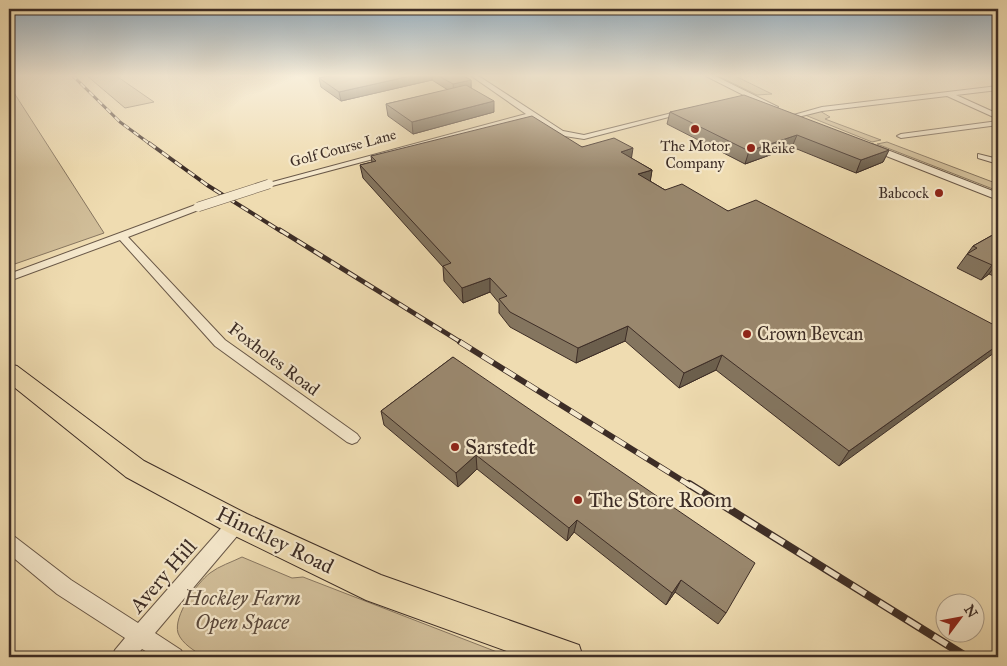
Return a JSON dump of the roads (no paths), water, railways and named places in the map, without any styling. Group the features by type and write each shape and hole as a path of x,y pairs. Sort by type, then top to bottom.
{"main road":[{"name":"Hinckley Road","path":"9,372 136,469 237,523 377,589 567,657"}],"street":[{"path":"519,106 561,133 584,137 692,110"},
{"path":"768,106 812,123"},
{"path":"794,116 845,106"},
{"path":"974,106 998,117"},
{"name":"Golf Course Lane","path":"9,278 198,207 269,184 532,115"},
{"path":"901,136 998,123"},
{"path":"858,141 998,196"},
{"path":"981,156 998,162"},
{"name":"Foxholes Road","path":"121,235 220,343 352,438"},
{"name":"Avery Hill","path":"122,657 237,523"},
{"path":"9,543 64,587 174,657"}],"railway":[{"path":"104,106 120,122 150,144"},
{"path":"149,143 207,185 282,232"},
{"path":"280,230 462,343"},
{"path":"460,342 691,486"},
{"path":"689,484 967,657"}],"place":[{"name":"The Motor Company","path":"695,129"},
{"name":"Reike","path":"751,148"},
{"name":"Babcock","path":"939,193"},
{"name":"Crown Bevcan","path":"747,334"},
{"name":"Sarstedt","path":"455,447"},
{"name":"The Store Room","path":"578,500"}],"park label":[{"name":"Hockley Farm Open Space","path":"242,610"}]}
